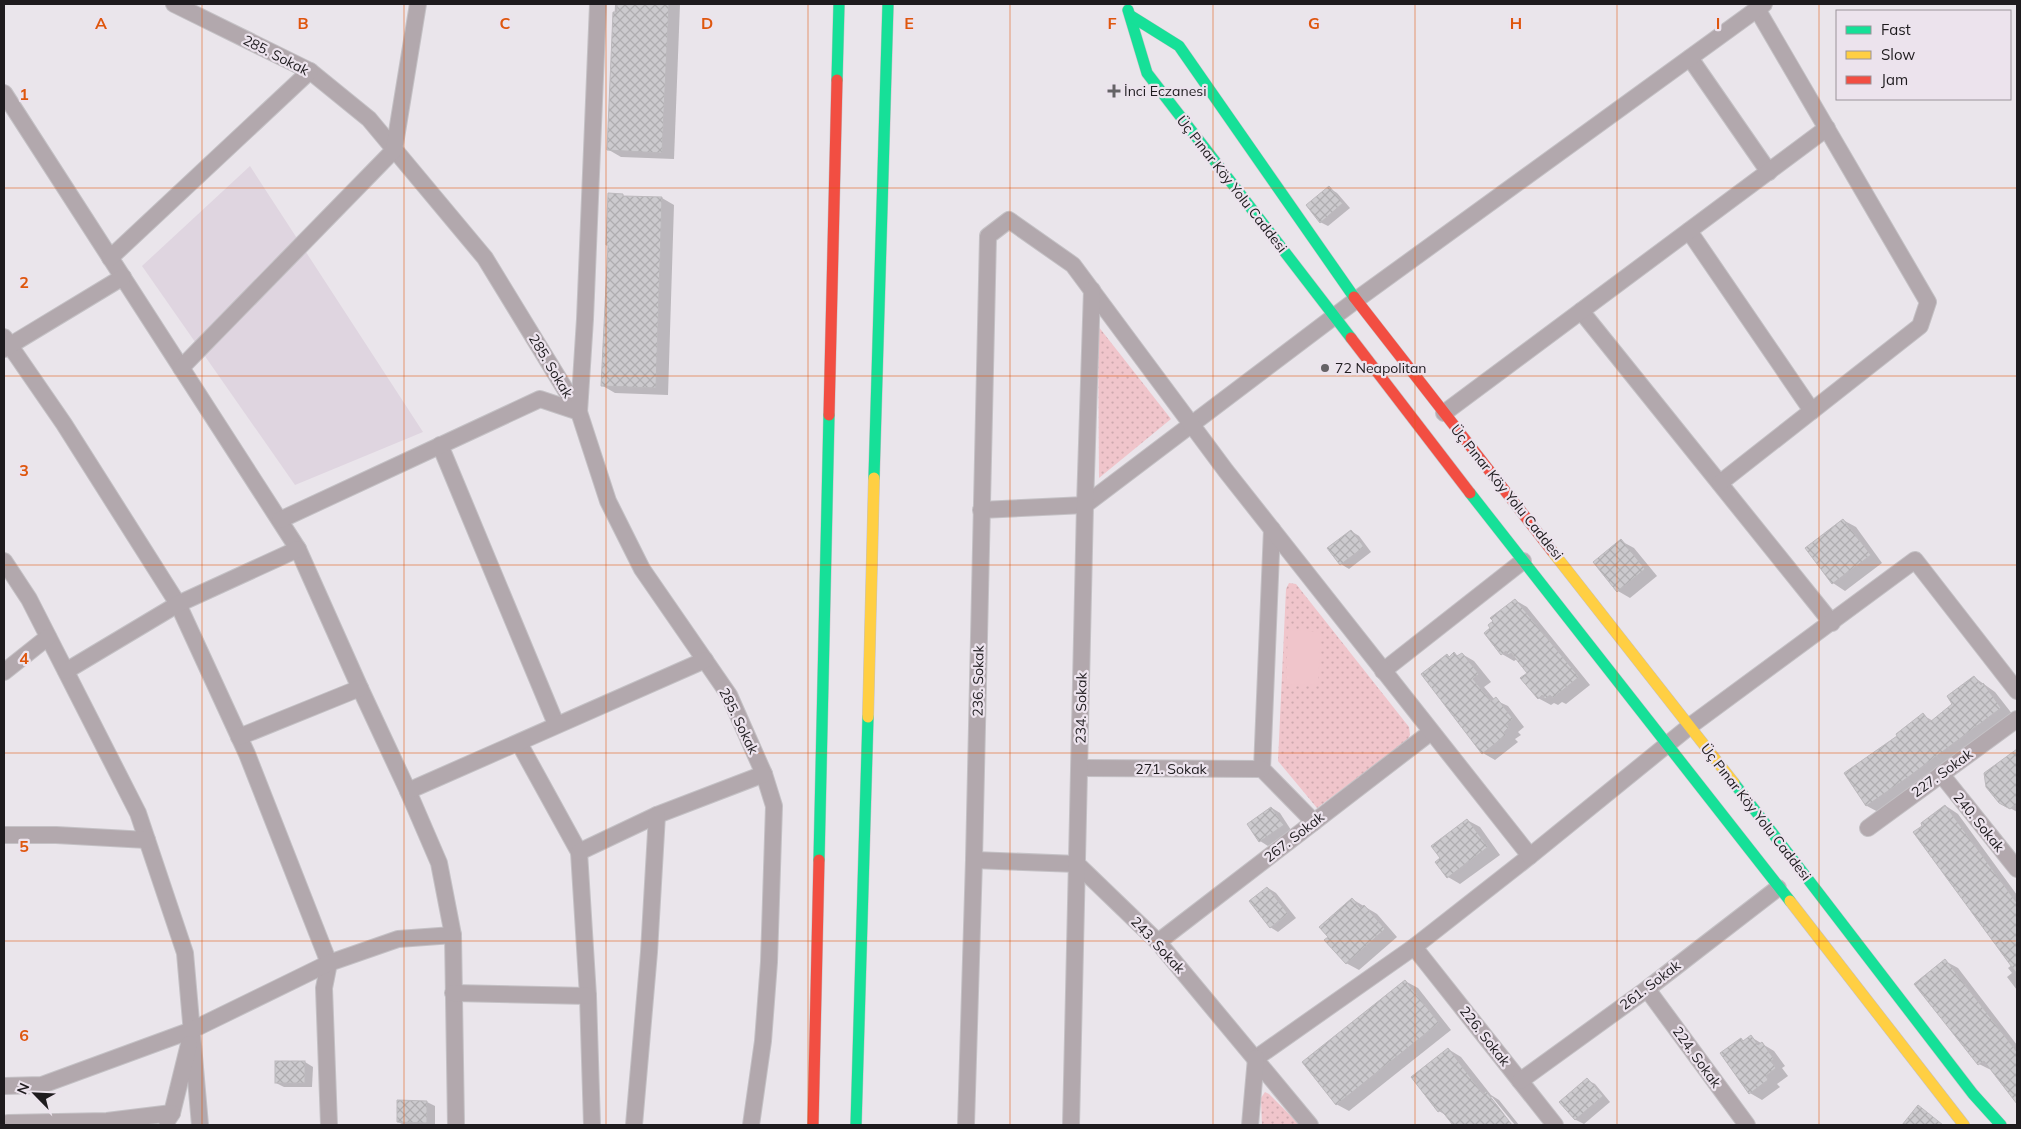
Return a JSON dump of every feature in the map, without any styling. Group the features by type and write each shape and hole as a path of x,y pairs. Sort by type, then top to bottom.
{"main road":[{"path":"813,1125 840,4"},
{"path":"856,1125 888,4"},
{"path":"1125,4 1131,16"},
{"name":"Üç Pınar Köy Yolu Caddesi","path":"1131,16 1179,46 1356,300 1690,726 1973,1094 2001,1125"},
{"name":"Üç Pınar Köy Yolu Caddesi","path":"1131,16 1147,73 1523,561 1964,1125"}],"street":[{"name":"285. Sokak","path":"174,4 310,72 369,119 485,258 579,412 608,501 642,569 729,695 764,774 774,806 769,962 763,1041 750,1125"},
{"path":"181,368 394,150 418,4"},
{"path":"280,520 540,399 579,412 586,309 598,4"},
{"path":"981,510 1085,505 1356,300 1761,6 1827,128 1928,302 1920,326 1720,484"},
{"path":"1690,58 1769,172"},
{"path":"110,258 310,72"},
{"path":"5,97 298,549 408,791 439,863 453,935 456,1125"},
{"path":"1444,413 1827,128"},
{"name":"236. Sokak","path":"966,1125 988,236 1009,220 1073,265 1092,290"},
{"path":"1689,231 1812,411"},
{"path":"123,277 6,343 64,424 178,604 239,737 329,963 324,988 329,1125"},
{"path":"1092,290 1191,424 1272,529 1530,856"},
{"name":"234. Sokak","path":"1071,1125 1085,505 1092,290"},
{"path":"1581,311 1832,622"},
{"path":"440,445 556,724"},
{"path":"1272,529 1262,769 1314,822"},
{"path":"66,671 178,604 298,549"},
{"path":"1250,1125 1256,1058 1414,947 1690,726 1915,560 2017,691"},
{"path":"4,561 29,599 138,813 185,953 200,1125"},
{"path":"1383,671 1523,561"},
{"path":"4,672 48,637"},
{"path":"408,791 519,743 556,724 705,660"},
{"path":"239,737 360,688"},
{"name":"227. Sokak","path":"1868,828 2017,719"},
{"name":"267. Sokak","path":"1158,942 1431,732"},
{"path":"519,743 579,852 588,996 592,1125"},
{"name":"271. Sokak","path":"1080,768 1262,769"},
{"path":"579,852 657,815 764,774"},
{"name":"240. Sokak","path":"1941,774 2017,870"},
{"path":"634,1125 649,952 657,815"},
{"path":"4,835 56,835 147,840"},
{"path":"974,860 1077,864"},
{"name":"243. Sokak","path":"1077,864 1158,942 1310,1125"},
{"name":"261. Sokak","path":"1520,1081 1647,989 1778,888"},
{"path":"4,1086 42,1084 192,1030 329,963 398,939 453,935"},
{"name":"226. Sokak","path":"1414,947 1555,1125"},
{"name":"224. Sokak","path":"1647,989 1747,1125"},
{"path":"453,993 588,996"},
{"path":"4,1125 8,1123 169,1119 192,1030"}],"shaded area":[{"path":"250,166 423,432 295,485 142,266"},
{"path":"1098,326 1171,419 1099,478"},
{"path":"1289,583 1296,584 1409,727 1410,735 1407,741 1317,808 1278,761 1286,589"},
{"path":"1288,630 1321,632 1318,685 1286,684"},
{"path":"1265,1092 1300,1125 1262,1125 1261,1098"}],"building":[{"path":"617,4 669,4 662,153 607,150 613,12 617,12"},
{"path":"1329,186 1343,203 1320,223 1306,205"},
{"path":"608,193 623,194 623,196 662,197 656,388 601,386 608,245 606,245"},
{"path":"1843,519 1871,555 1832,584 1805,548"},
{"path":"1351,530 1364,547 1340,565 1327,548"},
{"path":"1621,539 1645,569 1617,592 1593,562"},
{"path":"1515,599 1579,677 1553,698 1550,695 1545,699 1542,695 1538,699 1520,678 1527,673 1511,653 1508,655 1506,651 1501,655 1484,633 1490,628 1488,625 1493,621 1490,618"},
{"path":"1454,652 1457,656 1462,653 1479,674 1473,679 1491,701 1496,697 1513,719 1507,724 1509,727 1504,732 1506,735 1482,754 1421,674 1447,654 1449,657"},
{"path":"1974,676 1981,685 1983,683 2001,708 1866,806 1844,773 1897,736 1896,734 1923,713 1930,722 1952,704 1947,696"},
{"path":"2017,749 2017,804 2010,809 1999,803 1986,787 1984,773"},
{"path":"1945,805 2017,903 2017,974 1913,832 1922,826 1921,823"},
{"path":"1271,807 1284,825 1259,842 1247,824"},
{"path":"1467,819 1488,847 1447,878 1435,862 1440,858 1431,846"},
{"path":"1267,887 1288,914 1270,928 1249,901"},
{"path":"1352,898 1361,908 1364,905 1385,929 1346,964 1324,940 1328,937 1319,927"},
{"path":"1945,959 2017,1052 2017,1104 1984,1061 1978,1065 1914,984"},
{"path":"1405,980 1439,1023 1336,1105 1302,1062"},
{"path":"1751,1035 1758,1045 1762,1042 1774,1059 1771,1061 1776,1068 1766,1076 1768,1080 1749,1094 1720,1053 1741,1038 1743,1041"},
{"path":"1448,1048 1483,1094 1486,1091 1512,1125 1453,1125 1441,1110 1438,1112 1411,1077"},
{"path":"275,1061 305,1061 305,1083 275,1083"},
{"path":"1587,1078 1603,1096 1575,1120 1559,1102"},
{"path":"397,1100 427,1101 427,1123 397,1122"},
{"path":"1918,1105 1943,1125 1902,1125"}],"traffic: fast":[{"path":"837,80 839,4"},
{"path":"874,478 888,4"},
{"path":"1128,10 1147,73 1351,338"},
{"path":"1131,16 1179,46 1354,297"},
{"path":"819,860 829,415"},
{"path":"1470,493 1790,901"},
{"path":"856,1125 868,717"},
{"path":"1734,783 1973,1094 2001,1125"}],"traffic: slow":[{"path":"868,717 874,478"},
{"path":"1552,551 1734,783"},
{"path":"1790,901 1964,1125"}],"traffic: jam":[{"path":"829,415 837,80"},
{"path":"1354,297 1552,551"},
{"path":"1351,338 1470,493"},
{"path":"813,1125 819,860"}],"place":[{"name":"İnci Eczanesi","path":"1114,91"},
{"name":"72 Neapolitan","path":"1325,368"}]}
